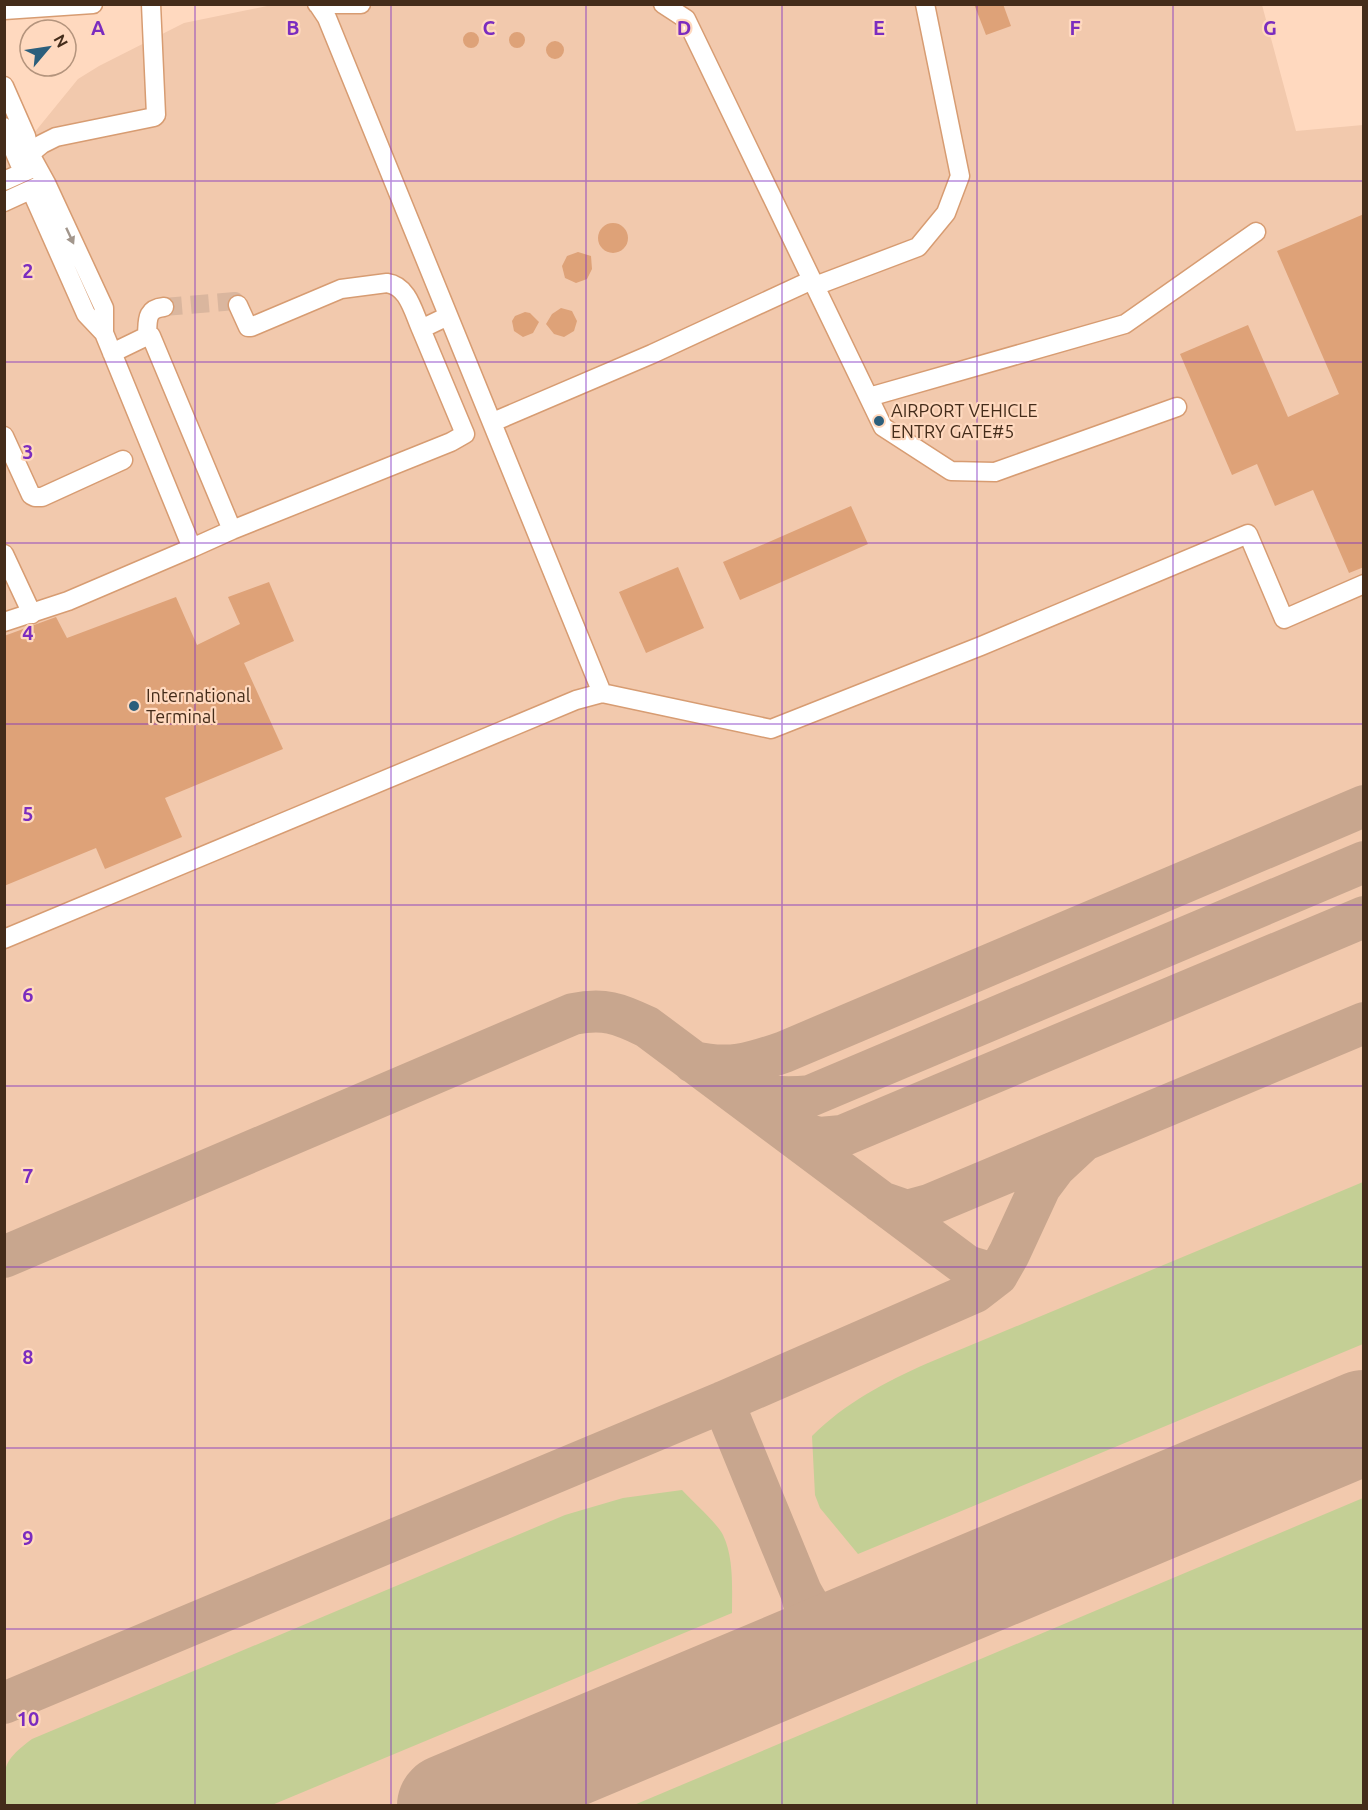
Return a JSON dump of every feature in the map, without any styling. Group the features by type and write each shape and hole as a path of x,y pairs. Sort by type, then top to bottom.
{"lane":[{"path":"4,10 93,4"},
{"path":"4,181 30,164 42,144 56,137 156,115 158,108 154,82 151,4"},
{"path":"318,5 361,4"},
{"path":"663,4 686,19 883,427 951,471 995,472 1177,407"},
{"path":"493,422 814,283 918,247 946,213 960,176 925,4"},
{"path":"318,5 327,18 602,693"},
{"path":"4,86 26,136 30,164 86,314 104,333 192,548"},
{"path":"4,127 30,164"},
{"path":"4,202 38,187"},
{"path":"868,397 1125,324 1256,232"},
{"path":"4,622 32,614 232,530 452,442 465,434 405,293 394,284 341,289 251,327 248,327 237,305"},
{"path":"147,336 148,319 151,312 164,307"},
{"path":"421,329 448,316"},
{"path":"112,353 151,336 232,530"},
{"path":"4,436 31,495 35,497 42,497 123,460"},
{"path":"4,939 576,700 602,693 771,729 981,646 1248,534 1284,619 1364,584"},
{"path":"4,554 32,614"}],"shaded area":[{"path":"272,5 1262,5 1296,131 1363,125 1363,1805 5,1806 5,157 21,149 78,79 99,66 184,23"}],"green space":[{"path":"1363,1182 1363,1344 858,1554 820,1508 815,1495 812,1436 838,1413 866,1394 928,1363"},
{"path":"682,1490 720,1530 727,1544 731,1563 732,1613 272,1805 5,1805 6,1767 14,1754 32,1739 565,1515 623,1498"},
{"path":"1363,1498 1363,1805 634,1805"}],"building":[{"path":"974,4 1003,4 1011,26 986,35"},
{"path":"471,32 479,40 471,48 463,40"},
{"path":"517,32 525,40 517,48 509,40"},
{"path":"551,41 559,41 564,46 562,57 551,59 546,54 546,46"},
{"path":"1364,214 1364,567 1349,573 1313,490 1275,506 1257,464 1232,475 1180,354 1248,325 1288,417 1339,394 1277,251"},
{"path":"613,223 619,224 627,232 627,244 619,252 613,253 607,252 599,244 598,238 599,232 607,224"},
{"path":"578,252 591,256 592,269 587,279 576,283 565,278 562,266 567,256"},
{"path":"561,308 572,311 577,321 574,331 564,337 554,334 546,324 552,314"},
{"path":"525,312 530,313 539,322 533,333 523,337 514,331 512,321 515,316"},
{"path":"851,506 868,544 740,600 723,562"},
{"path":"678,567 704,628 646,653 619,592"},
{"name":"International Terminal","path":"269,582 294,641 244,663 283,749 165,798 182,837 105,869 96,848 4,886 4,636 56,617 67,638 176,597 197,645 240,624 228,597"}],"taxiway":[{"path":"693,1062 729,1066 760,1060 784,1052 1364,806"},
{"path":"735,1089 772,1097 810,1096 1364,862"},
{"path":"786,1130 820,1138 842,1136 1364,917"},
{"path":"4,1257 573,1014 602,1012 619,1015 647,1027 967,1266 997,1275"},
{"path":"881,1202 907,1211 929,1205 1364,1023"},
{"path":"4,1703 723,1402 975,1292 997,1275 1040,1187 1055,1167 1084,1140"},
{"path":"723,1402 801,1592 814,1614 828,1628 836,1632 857,1632 871,1628"},
{"path":"775,1669 797,1654 807,1638 807,1618 801,1592"}],"runway":[{"path":"449,1806 1364,1422"}],"tunnel":[{"path":"164,307 235,301 238,305"}],"place":[{"name":"AIRPORT VEHICLE ENTRY GATE#5","path":"879,421"},
{"name":"International Terminal","path":"134,706"}]}
